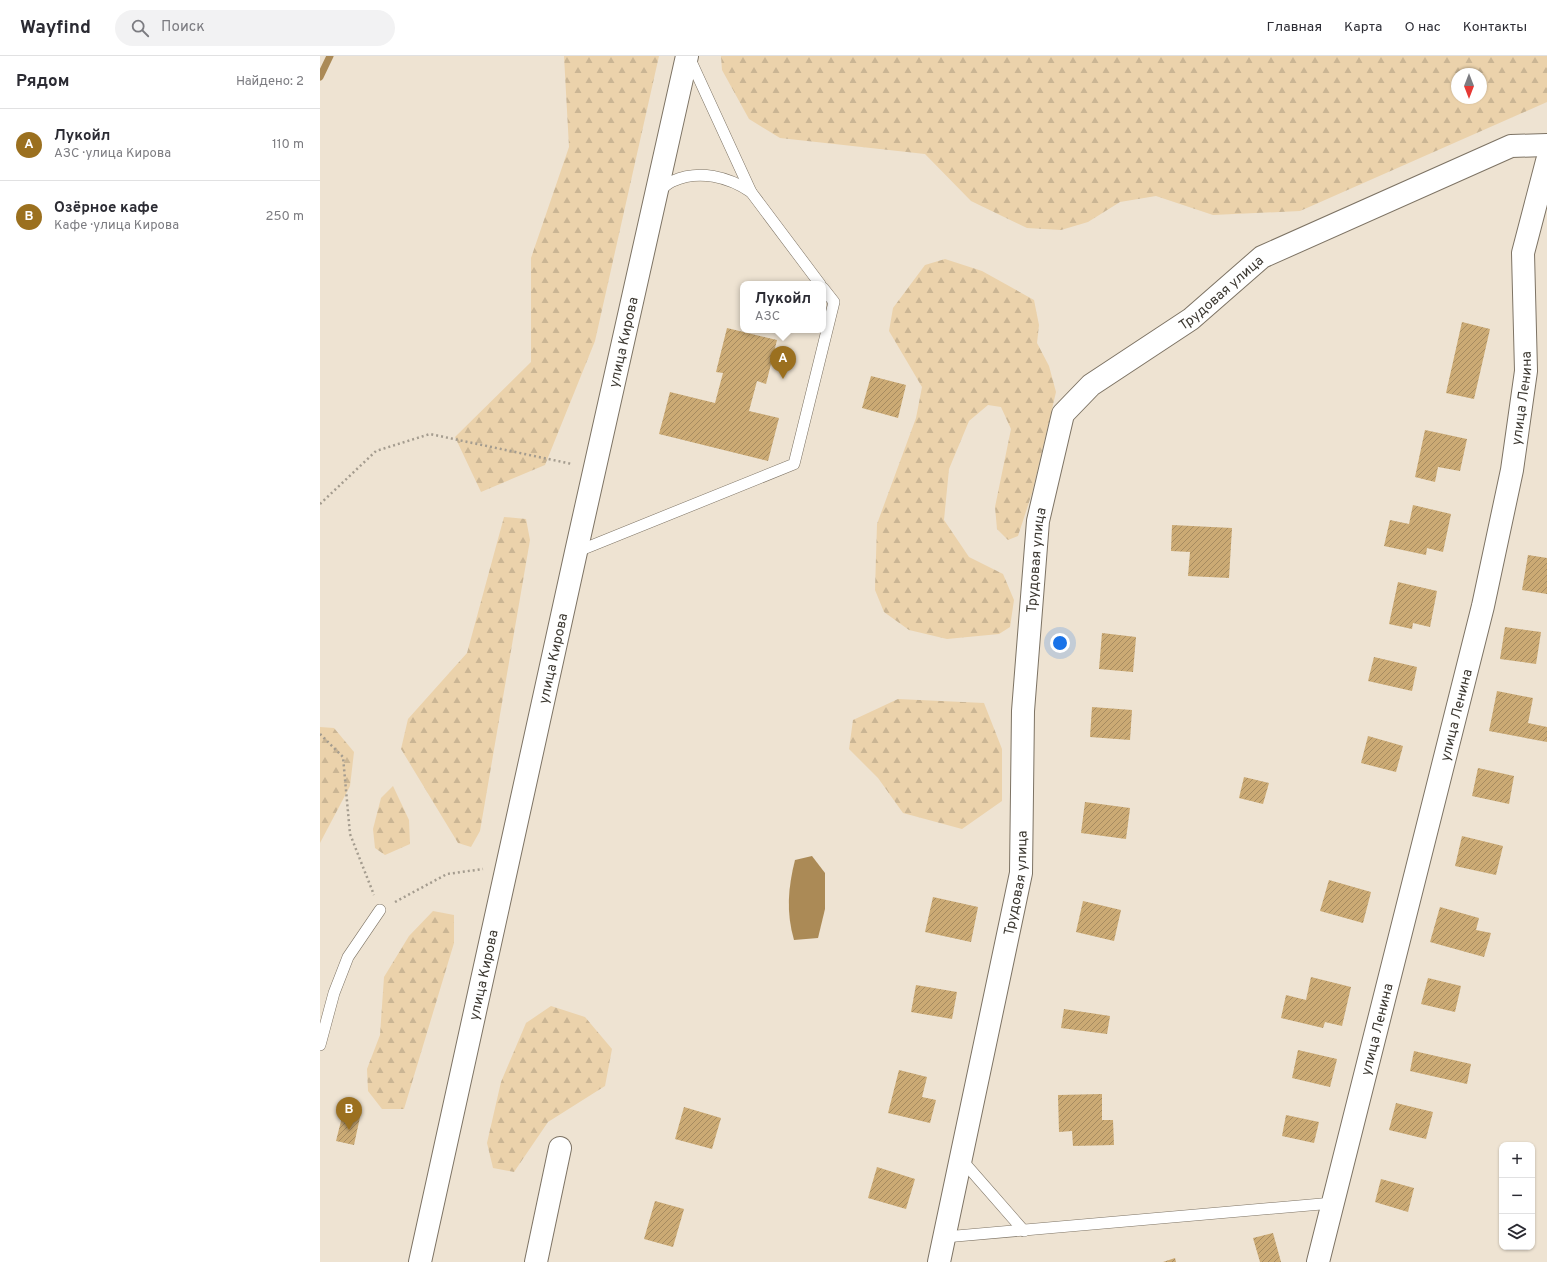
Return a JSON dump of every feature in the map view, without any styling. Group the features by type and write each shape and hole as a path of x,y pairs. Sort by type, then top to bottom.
{"street":[{"name":"улица Кирова","path":"420,1262 594,469 688,56"},
{"name":"Трудовая улица","path":"939,1262 962,1159 1021,873 1023,711 1038,521 1063,414 1091,385 1191,318 1262,257 1511,146 1547,145"},
{"name":"улица Ленина","path":"1318,1262 1481,614 1512,470 1526,370 1523,253 1547,161"},
{"path":"536,1262 560,1148"}],"lane":[{"path":"688,56 751,192 818,281"},
{"path":"656,192 673,181 694,175 717,177 736,182 751,192"},
{"path":"576,552 794,464 834,302 826,292"},
{"path":"320,1045 334,993 348,957 380,910"},
{"path":"962,1159 1024,1230"},
{"path":"945,1237 1333,1203"}],"path":[{"path":"320,504 376,451 430,434 594,469"},
{"path":"320,734 343,757 350,834 380,910 447,874 507,865"}],"green space":[{"path":"564,56 659,56 595,341 545,465 481,492 455,437 531,362 531,258 569,147"},
{"path":"721,56 1547,56 1547,102 1300,211 1213,215 1156,196 1120,202 1088,222 1061,230 1027,228 971,201 925,154 780,138 749,119 722,70"},
{"path":"945,259 982,271 1034,300 1039,325 1037,343 1049,366 1056,392 1032,493 1018,536 1008,540 997,529 995,507 1011,429 1001,407 988,405 969,421 949,469 944,520 969,557 1003,574 1014,600 1010,627 999,634 947,639 909,630 884,612 875,590 877,524 916,418 922,387 889,331 893,308 925,265"},
{"path":"504,517 526,519 530,540 480,831 471,847 458,843 401,749 408,719 467,653"},
{"path":"898,699 984,703 1002,749 1002,801 962,829 903,813 878,778 849,749 853,720"},
{"path":"320,727 334,728 354,752 350,786 320,843"},
{"path":"393,786 409,820 410,844 385,855 375,848 373,829 381,798"},
{"path":"433,911 454,915 454,943 404,1109 382,1109 368,1091 367,1069 380,1035 384,977 409,936"},
{"path":"551,1006 585,1017 612,1049 605,1086 548,1122 514,1172 493,1168 487,1143 501,1082 526,1023"}],"shaded area":[{"path":"812,856 825,873 825,909 818,938 794,940 791,930 789,910 789,890 795,860"}],"building":[{"path":"1462,322 1490,329 1474,399 1446,393"},
{"path":"727,328 740,331 740,333 748,333 777,340 766,384 757,381 749,411 779,418 768,461 659,434 670,392 715,403 723,373 716,372"},
{"path":"871,376 906,385 898,418 862,408"},
{"path":"1425,430 1467,439 1460,471 1438,467 1435,482 1415,477"},
{"path":"1413,505 1451,514 1443,552 1427,548 1426,555 1384,546 1390,520 1409,524"},
{"path":"1172,525 1232,528 1229,578 1188,576 1190,552 1171,551"},
{"path":"1528,555 1547,558 1547,594 1522,590"},
{"path":"1398,582 1437,591 1430,627 1413,623 1412,629 1389,624"},
{"path":"1505,627 1541,632 1536,664 1500,659"},
{"path":"1102,633 1136,637 1133,672 1099,669"},
{"path":"1374,657 1417,667 1412,691 1368,681"},
{"path":"1497,691 1533,698 1528,723 1547,727 1547,742 1489,731"},
{"path":"1092,707 1132,710 1130,740 1090,737"},
{"path":"1368,736 1403,746 1396,772 1361,763"},
{"path":"1478,768 1514,776 1509,804 1472,796"},
{"path":"1244,777 1269,783 1263,804 1239,798"},
{"path":"1085,802 1130,808 1126,839 1081,833"},
{"path":"1462,836 1503,846 1496,875 1455,866"},
{"path":"1329,880 1371,892 1363,923 1320,911"},
{"path":"933,897 978,907 971,942 925,932"},
{"path":"1083,901 1121,910 1114,941 1076,932"},
{"path":"1440,907 1479,918 1476,930 1491,933 1484,957 1430,942"},
{"path":"1311,977 1351,987 1342,1026 1325,1022 1323,1028 1281,1018 1286,995 1306,1000"},
{"path":"1428,978 1461,986 1455,1012 1421,1004"},
{"path":"916,985 957,992 952,1019 911,1012"},
{"path":"1064,1009 1110,1016 1107,1034 1061,1028"},
{"path":"1298,1050 1337,1059 1330,1087 1292,1078"},
{"path":"1414,1051 1471,1064 1467,1084 1410,1071"},
{"path":"899,1070 927,1077 922,1097 936,1100 930,1123 888,1113"},
{"path":"1102,1094 1102,1120 1113,1120 1114,1145 1073,1146 1072,1131 1059,1132 1058,1095"},
{"path":"1396,1103 1433,1112 1426,1139 1389,1130"},
{"path":"684,1107 721,1118 712,1149 675,1139"},
{"path":"343,1113 360,1117 354,1145 336,1141"},
{"path":"1286,1115 1319,1122 1314,1143 1282,1136"},
{"path":"877,1167 915,1179 906,1209 868,1198"},
{"path":"1381,1179 1414,1188 1408,1212 1375,1202"},
{"path":"655,1201 684,1209 673,1247 644,1239"},
{"path":"1273,1233 1281,1262 1260,1262 1253,1238"},
{"path":"1175,1258 1176,1262 1163,1262"}],"waterway":[{"path":"320,77 330,56"}],"place":[{"name":"Лукойл","path":"783,379"},
{"name":"Озёрное кафе","path":"349,1130"}]}
